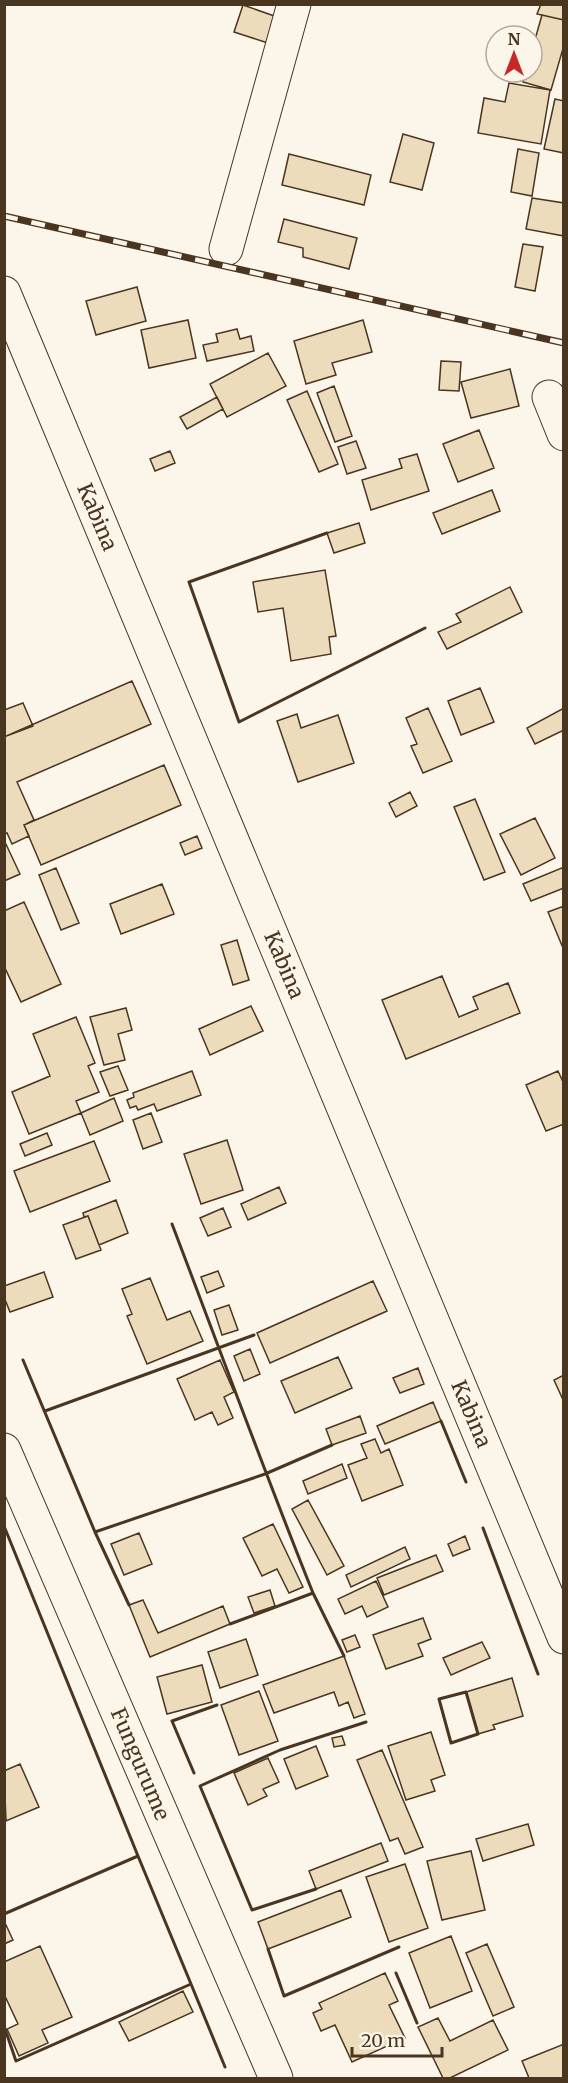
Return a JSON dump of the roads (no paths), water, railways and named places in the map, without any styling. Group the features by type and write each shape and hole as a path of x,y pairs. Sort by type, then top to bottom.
{"street":[{"path":"226,249 294,4"},
{"name":"Kabina","path":"4,293 564,1637"},
{"path":"549,397 564,434"},
{"name":"Fungurume","path":"4,1450 276,2079"}],"railway":[{"path":"4,216 564,343"}]}
